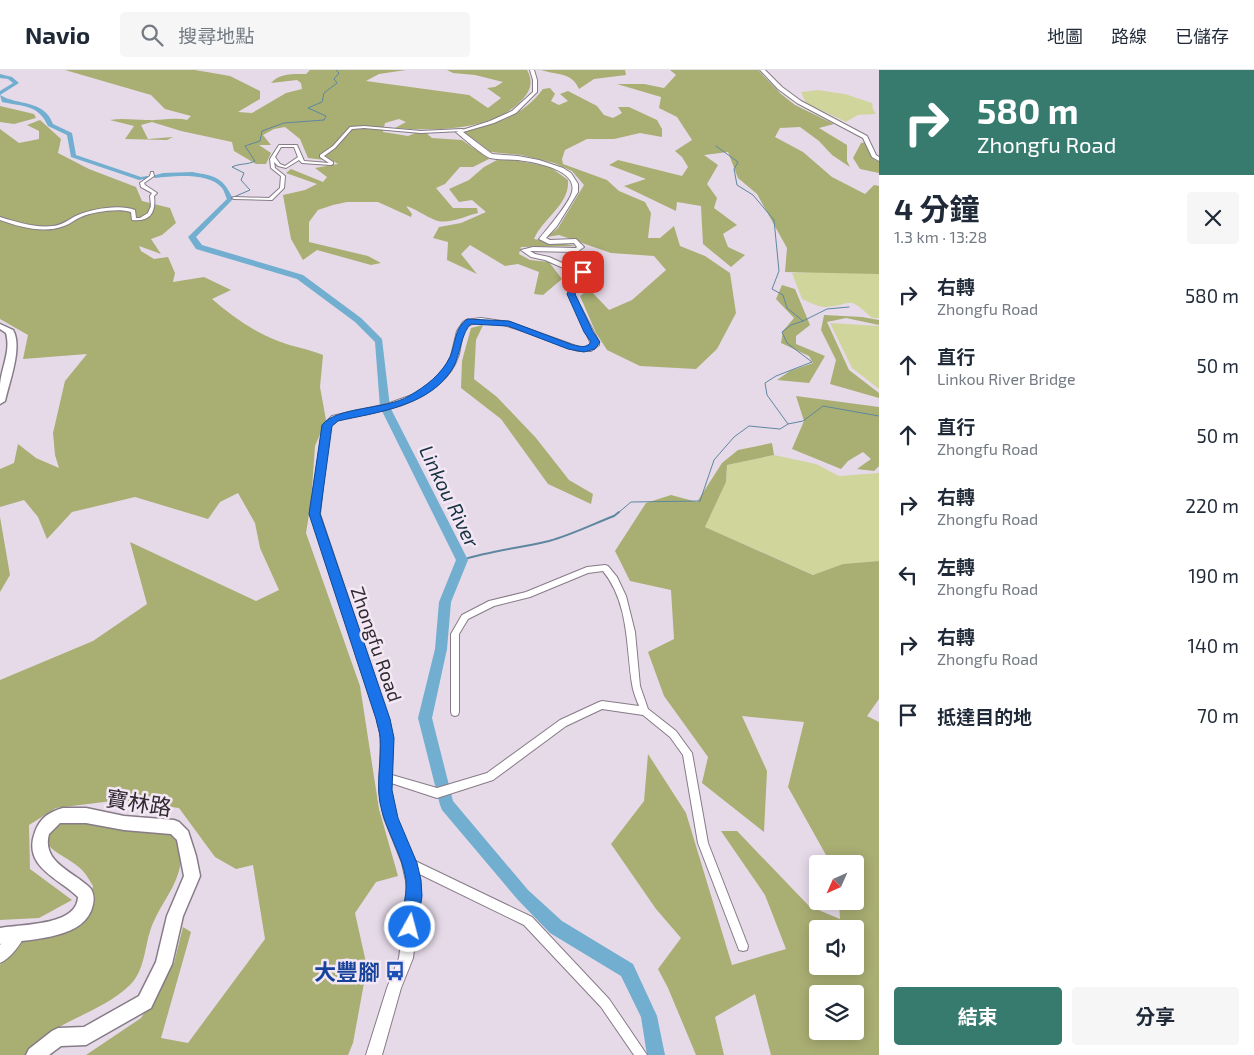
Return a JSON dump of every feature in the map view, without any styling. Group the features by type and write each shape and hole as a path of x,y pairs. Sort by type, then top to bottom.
{"main road":[{"path":"0,326 9,330 12,349 0,402"},
{"name":"寶林路","path":"0,936 64,925 75,920 83,912 86,904 86,894 78,884 49,866 42,855 39,842 40,836 43,827 54,819 63,815 95,817 127,823 174,827 183,836 192,876 175,916 164,964 145,1002 86,1036 58,1037 36,1055"}],"street":[{"path":"234,198 270,199 279,192 282,188 283,176 273,168 273,157 280,146 296,146 302,162 332,163 321,156 334,148 351,128 364,126 421,132 462,130 502,118 524,104 535,92 535,80 532,70"},
{"path":"762,70 780,88 799,102 865,137 874,156 879,159"},
{"name":"Zhongfu Road","path":"374,1055 394,988 406,958 414,896 414,880 390,818 385,790 387,738 383,719 315,514 327,425 335,418 360,414 409,400 438,380 454,359 462,326 470,321 509,324 579,349 588,349 595,345 596,342 588,332 571,294 574,288 588,278 587,274 547,258 533,256 524,250 527,248 577,250 581,247 576,241 549,242 542,240 554,226 575,192 575,184 572,179 566,171 550,165 518,158 491,156 460,134 459,131 462,130"},
{"path":"273,157 279,165 286,167 300,156"},
{"path":"0,218 13,224 44,228 63,226 80,216 124,207 133,211 134,219 141,219 150,214 153,206 152,196 155,193 143,186 142,183 152,176 152,173"},
{"path":"455,712 455,634 465,617 492,603 527,595 587,570 605,568 614,579 622,596 631,632 636,686 645,711 673,734 687,753 703,843 743,946"},
{"path":"386,777 437,793 490,777 563,723 602,705 645,711"},
{"path":"409,863 528,921 605,1003 641,1055"},
{"path":"0,956 19,933"}],"green space":[{"path":"65,70 195,70 230,76 260,91 260,99 238,112 252,113 286,93 302,89 301,83 297,80 271,83 278,77 306,74 310,70 406,70 379,74 366,81 469,95 488,108 501,98 487,88 495,87 503,82 475,75 453,73 447,70 527,70 531,83 524,98 509,111 479,124 444,129 427,129 395,128 406,122 399,119 385,123 383,132 408,136 418,132 425,132 432,138 462,140 489,159 473,167 460,167 445,184 436,188 453,208 477,208 478,213 462,218 440,221 406,206 412,214 411,217 378,202 347,202 318,210 309,222 309,242 368,256 381,263 371,265 317,250 303,260 291,239 283,195 305,190 317,184 286,173 291,169 323,182 327,177 315,168 338,164 333,161 308,158 300,139 285,127 274,129 263,135 271,145 259,145 271,153 266,164 256,164 234,151 232,142 181,131 152,122 141,125 148,139 173,137 167,140 125,139 134,126 110,120 187,120 191,116 165,109 151,95"},
{"path":"541,70 625,70 626,75 594,79 579,89 568,77"},
{"path":"670,70 758,70 781,94 795,105 834,124 819,128 847,145 847,161 850,167 832,155 819,141 800,127 780,128 775,137 803,152 832,177 865,194 874,185 879,186 879,274 785,272 787,248 757,194 738,178 728,152 704,155 718,165 707,184 717,198 714,208 737,225 723,234 728,247 745,255 731,267 703,244 701,206 677,202 676,211 624,186 646,179 609,165 618,160 682,176 688,167 682,157 675,151 692,140 677,117 659,108 661,97 617,84 644,84 664,88 676,75"},
{"path":"550,88 555,94 551,101 559,105 568,101 560,94 568,91 597,106 604,115 613,118 622,113 618,107 629,107 657,120 662,129 662,137 640,133 614,139 587,139 565,150 562,159 563,164 607,180 619,191 645,202 651,213 648,238 660,238 674,226 680,246 705,256 730,273 736,313 717,349 696,369 640,366 607,350 596,333 580,296 589,289 609,310 632,300 666,270 654,256 611,253 559,235 547,237 558,228 584,185 572,171 554,163 521,155 491,152 464,132 508,118 535,99 543,89"},
{"path":"818,90 845,94 872,103 876,114 858,115 846,122 806,103 801,92"},
{"path":"0,106 34,114 36,118 14,124 0,122"},
{"path":"40,120 61,139 58,153 89,169 136,187 142,201 170,208 176,223 162,235 151,239 161,254 139,246 141,251 154,259 168,257 175,273 173,282 204,277 231,290 212,299 260,333 284,343 323,355 320,387 326,420 315,446 311,502 306,533 360,686 379,809 398,876 376,882 355,913 367,967 353,1043 348,1055 86,1055 141,1018 174,963 183,927 191,932 161,1038 188,1043 265,939 253,865 236,869 215,857 179,808 120,800 56,808 29,825 30,869 72,900 39,918 0,920 0,680 93,641 147,604 130,542 256,601 279,590 260,548 255,523 238,493 220,502 208,519 135,497 72,512 47,539 38,517 24,500 0,507 0,469 14,463 18,444 36,458 59,468 55,455 53,433 65,381 87,354 23,359 28,335 0,319 0,129 19,143 39,139 39,131 27,125"},
{"path":"866,142 875,160 879,161 879,173 860,169 853,158 861,143"},
{"path":"497,160 514,160 550,167 568,180 565,197 538,231 534,239 577,246 521,247 519,254 530,260 549,262 562,279 543,295 534,294 539,272 518,264 505,266 470,245 461,254 477,274 447,260 448,242 433,238 439,227 461,223 486,212 472,200 459,202 449,189 469,180 484,167"},
{"path":"830,271 879,274 879,318 872,318 854,303 822,307 802,299 792,273"},
{"path":"782,285 795,289 810,325 796,336 796,344 825,356 809,383 777,380 790,371 813,363 809,356 781,343 783,331 794,318 776,299"},
{"path":"824,315 879,320 879,325 846,318 827,322 849,370 879,393 879,398 830,384 836,360 821,330"},
{"path":"830,323 879,326 879,389 852,368"},
{"path":"483,325 476,340 474,379 497,397 536,438 569,480 593,494 591,504 548,484 501,419 461,388 462,361 471,328"},
{"path":"796,396 879,407 879,466 874,471 857,469 871,459 863,452 848,461 841,469 792,449 804,421"},
{"path":"772,443 774,455 727,465 726,482 705,527 813,575 843,564 879,561 879,699 867,716 879,722 879,1055 771,1055 755,994 715,1017 724,1055 696,1055 658,969 681,938 656,909 611,844 644,801 648,754 686,813 732,965 786,949 765,895 721,831 737,831 809,906 809,910 819,910 840,919 840,910 864,910 864,855 826,855 788,787 804,722 742,716 767,771 764,832 702,783 708,757 664,696 648,652 674,639 671,590 630,581 615,551 646,503 671,495 697,502 722,463 738,450"},
{"path":"774,455 816,464 839,476 879,473 879,561 843,564 814,575 705,527 726,482 727,465"},
{"path":"0,517 10,575 0,592"},
{"path":"61,818 167,828 180,850 181,858 178,875 151,929 140,971 130,985 104,1004 48,1034 25,1055 0,1055 0,965 13,945 53,927 91,898 93,886 85,873 47,843 47,836 51,828"}],"waterway":[{"path":"236,196 250,190 241,180 244,173 232,167 255,161 245,146 260,141 262,131 284,123 324,120 326,116 308,108 322,102 324,93 337,83 334,79 339,73 336,70"},
{"name":"Linkou River","path":"0,76 10,78 16,83 0,93"},
{"name":"Linkou River","path":"0,97 4,101 34,106 47,116 50,125 70,134 73,156 141,179 147,178"},
{"path":"716,146 738,162 734,169 737,185 753,195 774,220 779,271 772,289 783,295 787,308 803,321"},
{"name":"Linkou River","path":"155,176 192,174 211,178 219,182 225,187 230,199 192,237 199,247 300,277 358,320 379,341 385,407 462,560 445,602 441,649 425,718 447,805 523,895 556,927 627,970 649,1016 656,1055"},
{"path":"803,321 827,309 849,307"},
{"path":"788,424 767,395 765,383 776,376 812,362 787,343 782,332 791,325 803,321"},
{"path":"788,424 803,421 823,406 879,416"},
{"path":"618,513 631,502 700,501 714,460 734,437 749,426 780,429 788,424"},
{"path":"462,560 557,539 614,516 619,512"}],"place":[{"name":"大豐腳","path":"395,971"}],"route":[{"path":"410,927 414,880 390,818 385,790 387,738 383,719 315,514 327,425 335,418 396,405 409,400 434,384 448,369 455,354 462,326 470,321 509,324 571,347 584,350 592,347 596,342 588,332 571,294 574,288 589,277 583,272"}]}
